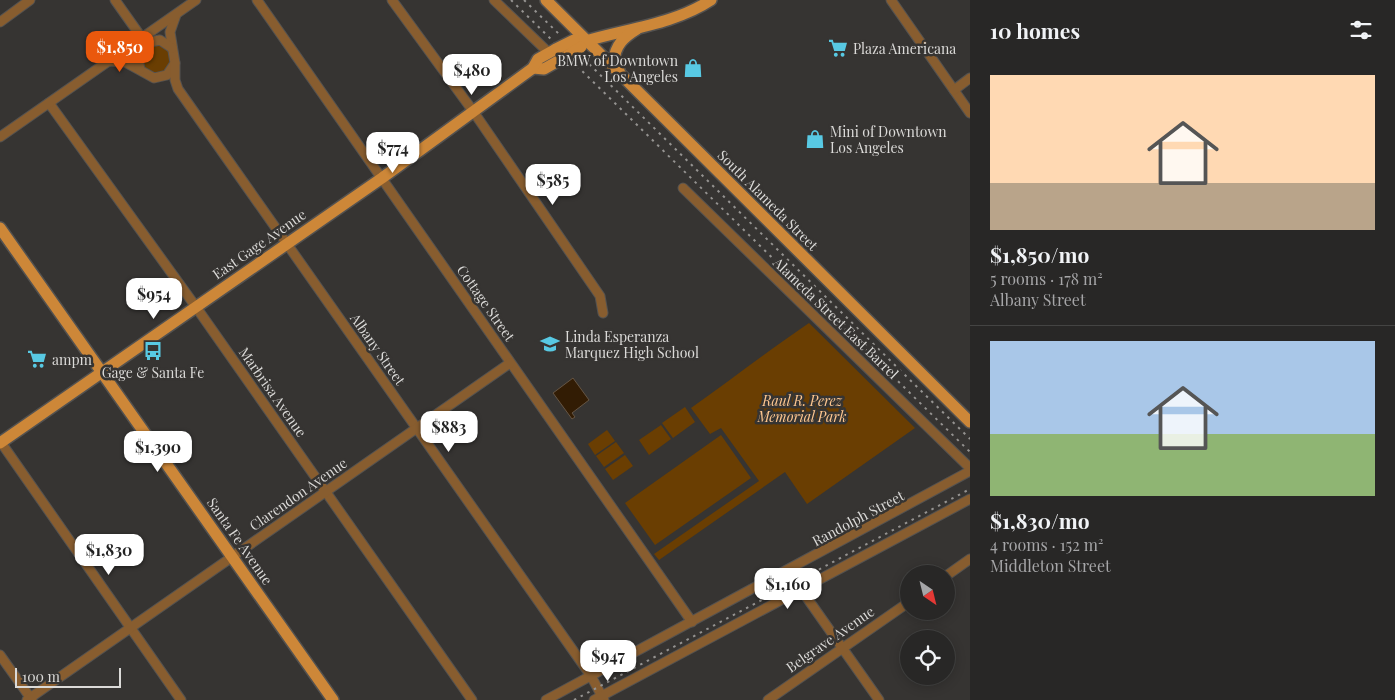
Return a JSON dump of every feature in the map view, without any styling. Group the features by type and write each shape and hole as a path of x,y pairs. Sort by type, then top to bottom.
{"main road":[{"name":"South Alameda Street","path":"546,0 580,43 625,80 970,422"},
{"name":"East Gage Avenue","path":"0,442 382,178 533,68 538,59 580,43 687,12 711,0"},
{"path":"625,80 614,61 614,53 624,39 645,25"},
{"name":"East Gage Avenue","path":"533,68 544,69 557,53"},
{"name":"Santa Fe Avenue","path":"0,228 333,700"}],"street":[{"path":"2,17 30,0"},
{"path":"115,0 144,40"},
{"path":"0,137 108,61 144,40 196,0"},
{"name":"Cottage Street","path":"257,0 692,622"},
{"path":"392,0 473,111 600,296 603,313"},
{"path":"494,0 557,53"},
{"path":"893,1 970,113"},
{"name":"Albany Street","path":"176,14 170,31 175,63 175,80 178,89"},
{"path":"144,40 160,40 172,48"},
{"path":"140,70 137,55 144,40"},
{"name":"Albany Street","path":"108,61 124,62 154,78 172,84 178,89 591,676 600,699"},
{"path":"154,78 167,75 175,63"},
{"path":"954,90 970,78"},
{"name":"Marbrisa Avenue","path":"49,103 196,307 472,700"},
{"name":"Alameda Street East Barrel","path":"683,188 970,470"},
{"name":"Clarendon Avenue","path":"30,699 510,363"},
{"path":"0,442 181,700"},
{"name":"Randolph Street","path":"546,700 970,470"},
{"path":"600,699 801,589 970,500"},
{"path":"955,570 970,559"},
{"path":"788,570 879,700"},
{"name":"Belgrave Avenue","path":"768,700 900,608"},
{"path":"0,655 30,699"}],"green space":[{"path":"156,44 167,48 171,59 167,70 156,74 145,70 141,59 145,48"},
{"name":"Raul R. Perez Memorial Park","path":"809,323 915,428 807,504 785,472 659,560 654,554 759,481 721,428 710,434 691,408"},
{"path":"685,407 695,422 673,438 662,423"},
{"path":"661,425 671,439 649,455 639,440"},
{"path":"607,430 615,441 595,455 588,444"},
{"path":"721,435 751,478 655,545 625,503"},
{"path":"616,442 624,453 604,467 596,456"},
{"path":"625,455 633,466 613,480 605,469"}],"shaded area":[{"path":"573,378 589,400 572,413 575,417 572,419 553,393"}],"railway":[{"path":"511,0 554,42"},
{"path":"524,0 560,35"},
{"path":"584,59 970,439"},
{"path":"577,66 970,452"},
{"path":"574,700 970,489"}],"place":[{"name":"Plaza Americana","path":"838,48"},
{"name":"BMW of Downtown Los Angeles","path":"693,68"},
{"name":"Mini of Downtown Los Angeles","path":"815,139"},
{"name":"Linda Esperanza Marquez High School","path":"550,344"},
{"name":"Gage & Santa Fe","path":"153,351"},
{"name":"ampm","path":"37,359"}]}
